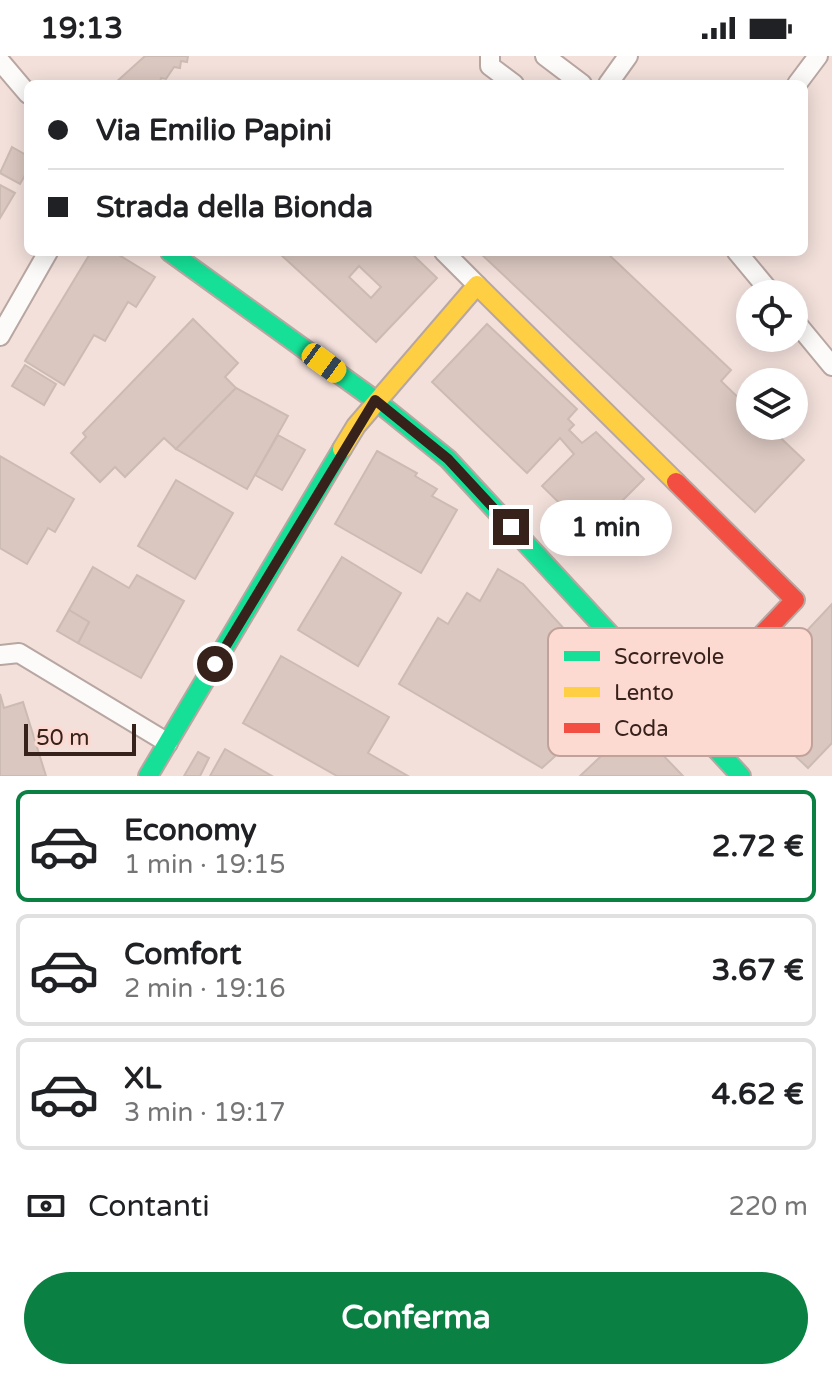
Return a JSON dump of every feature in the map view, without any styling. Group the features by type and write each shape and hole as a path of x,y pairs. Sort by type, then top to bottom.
{"street":[{"path":"490,56 490,66 509,80"},
{"path":"545,56 577,80"},
{"path":"611,80 628,56"},
{"path":"800,80 818,56"},
{"path":"0,61 24,89"},
{"path":"0,336 46,256"},
{"path":"176,256 375,400 448,459 604,628"},
{"path":"448,256 795,600 768,628"},
{"path":"740,256 760,280"},
{"path":"148,776 375,400 477,285"},
{"path":"808,337 832,366"},
{"path":"0,655 19,653 168,743"},
{"path":"722,756 741,776"}],"building":[{"path":"145,56 188,56 187,62 181,61 180,68 174,67 166,79 118,80"},
{"path":"12,147 24,154 24,177 20,184 0,173"},
{"path":"0,185 15,193 0,218"},
{"path":"89,256 121,256 155,277 136,307 128,302 105,341 94,335 64,385 25,361"},
{"path":"282,256 414,256 437,278 376,342","holes":["359,266 381,287 371,298 349,277"]},
{"path":"483,256 610,256 731,370 721,381 736,395 736,440 783,440 804,460 755,512"},
{"path":"193,319 238,363 225,377 236,388 176,449 164,438 125,477 115,467 100,482 71,453 86,437 83,433"},
{"path":"487,324 577,409 568,419 574,425 569,430 582,443 596,432 644,479 590,533 542,486 574,454 560,438 527,473 432,382"},
{"path":"25,365 56,384 44,405 12,386"},
{"path":"236,388 288,416 247,489 176,449"},
{"path":"278,435 305,450 282,490 255,475"},
{"path":"377,451 417,473 415,476 437,489 432,496 457,510 421,573 335,524"},
{"path":"0,456 74,499 55,532 48,528 27,564 0,548"},
{"path":"176,480 233,513 195,579 138,546"},
{"path":"342,557 401,593 358,666 298,630"},
{"path":"93,567 129,588 137,575 184,601 141,678 78,643 89,622 69,610"},
{"path":"498,569 523,584 563,628 548,628 548,756 555,756 542,768 399,684 438,618 448,624 467,593 480,601"},
{"path":"832,604 832,743 808,768 795,756 812,756 812,628 809,628"},
{"path":"69,610 89,622 78,643 57,631"},
{"path":"281,656 389,717 368,753 408,776 337,776 243,723"},
{"path":"0,694 4,708 23,702 46,776 0,776"},
{"path":"225,749 272,776 210,776"},
{"path":"198,752 209,758 200,776 184,776"},
{"path":"601,756 664,756 683,776 580,776"}],"traffic: fast":[{"path":"176,256 375,400 448,459 604,628"},
{"path":"148,776 342,449"},
{"path":"723,756 741,776"}],"traffic: slow":[{"path":"342,449 356,426 477,285 676,482"}],"traffic: jam":[{"path":"676,482 795,600 768,628"}],"route":[{"path":"215,664 356,426 375,400 448,459 511,527"}]}
